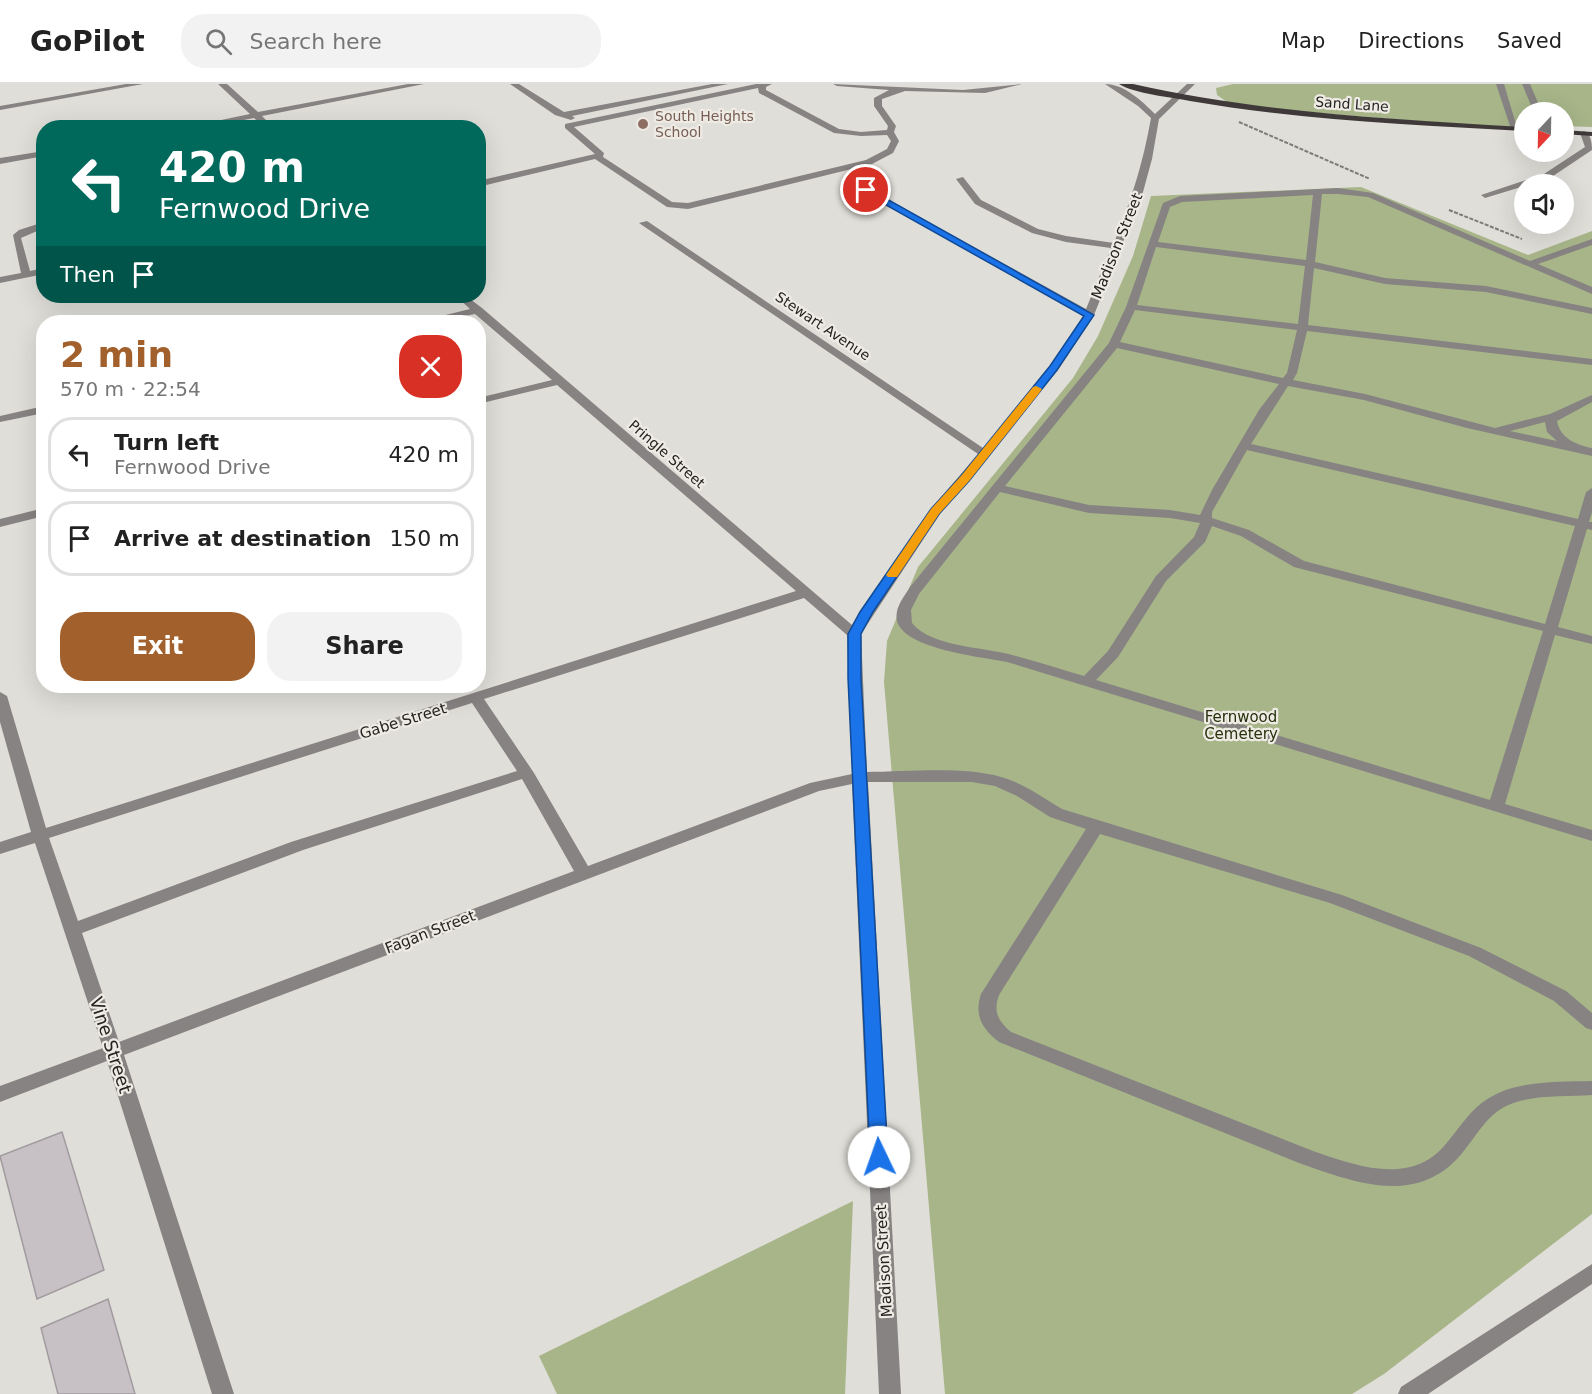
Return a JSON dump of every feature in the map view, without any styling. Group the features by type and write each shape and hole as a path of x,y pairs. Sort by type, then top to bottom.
{"main road":[{"path":"1123,84 1178,96"},
{"name":"Sand Lane","path":"1178,96 1233,106 1314,115 1514,129"}],"street":[{"path":"0,108 139,84"},
{"path":"222,84 261,120"},
{"path":"368,84 376,93"},
{"path":"229,120 420,84"},
{"path":"514,84 563,115 579,122"},
{"path":"563,115 724,84"},
{"path":"837,84 985,91 1018,84"},
{"path":"1109,84 1141,104 1155,118 1191,84"},
{"path":"1500,84 1514,116"},
{"path":"1526,84 1534,102"},
{"path":"765,85 762,91 837,131 861,134 890,132"},
{"path":"486,182 601,155 568,126 579,122 609,119 765,85"},
{"path":"596,156 670,205 688,206 869,162 890,151 895,141 890,132 891,126 878,106 878,98 892,91 906,88"},
{"path":"664,89 673,94"},
{"name":"Madison Street","path":"890,1394 854,634 935,512 1054,368 1089,315 1118,246 1145,170 1155,118"},
{"path":"1485,195 1547,176 1563,167 1590,148 1588,133"},
{"path":"0,161 36,154"},
{"path":"960,179 978,202 1035,231 1066,239 1118,246"},
{"path":"866,190 1089,315"},
{"path":"1592,291 1378,197 1347,191 1174,200 1166,205 1131,307 1114,344 915,590 905,606 905,627 918,637 1010,658 1592,836"},
{"path":"1086,682 1113,654 1161,579 1200,539 1206,526 1206,512 1265,410 1286,382 1295,364 1303,327 1318,192"},
{"name":"Stewart Avenue","path":"644,223 985,454"},
{"path":"26,274 16,237 22,232 36,228"},
{"path":"1529,264 1592,242"},
{"path":"1153,244 1311,264 1374,280 1486,289 1592,311"},
{"path":"0,280 36,272"},
{"name":"Pringle Street","path":"470,303 484,315"},
{"path":"1131,307 1590,363"},
{"path":"455,315 478,310"},
{"name":"Pringle Street","path":"486,317 854,634"},
{"path":"1114,344 1365,397 1495,431 1592,452"},
{"path":"486,399 559,381"},
{"path":"1495,431 1554,416 1592,398"},
{"path":"0,419 36,411"},
{"path":"1554,416 1550,426 1553,432 1575,448"},
{"path":"1244,446 1587,525"},
{"path":"997,488 1089,509 1159,513 1205,520 1245,533 1299,564 1592,640"},
{"path":"1496,807 1550,629 1587,525 1592,492"},
{"path":"0,523 36,514"},
{"name":"Gabe Street","path":"0,848 805,593"},
{"name":"Vine Street","path":"0,696 40,835 113,1051 223,1394"},
{"path":"476,698 526,773 584,874"},
{"path":"72,930 177,889 422,805 526,773"},
{"name":"Fagan Street","path":"0,1094 815,787 861,777 972,777 998,781 1023,792 1056,813 1336,899 1475,952 1560,996 1590,1017"},
{"path":"1096,827 990,994 986,1005 986,1016 992,1028 1005,1037 1305,1157 1355,1174 1377,1178 1404,1179 1421,1175 1442,1162 1489,1108 1500,1101 1522,1095 1592,1088"},
{"path":"1409,1394 1592,1273"}],"path":[{"path":"1233,106 1225,116 1370,179"},
{"path":"1446,209 1522,238"}],"green space":[{"path":"1233,84 1592,84 1592,127 1574,126 1574,102 1514,102 1514,129 1233,106 1217,95 1216,88"},
{"name":"Fernwood Cemetery","path":"1361,187 1528,255 1592,231 1592,1214 1384,1374 1352,1394 945,1394 884,682 887,641 918,567 1073,378 1098,336 1133,256 1151,196"},
{"path":"853,1201 845,1394 557,1394 539,1356"}],"building":[{"path":"62,1132 104,1270 37,1299 0,1156"},
{"path":"108,1299 135,1394 58,1394 41,1328"}],"slow traffic":[{"path":"892,575 935,512 1036,389"}],"place":[{"name":"South Heights School","path":"643,124"}],"route":[{"path":"866,190 1089,315 1054,368 935,512 854,634 879,1157"}]}
